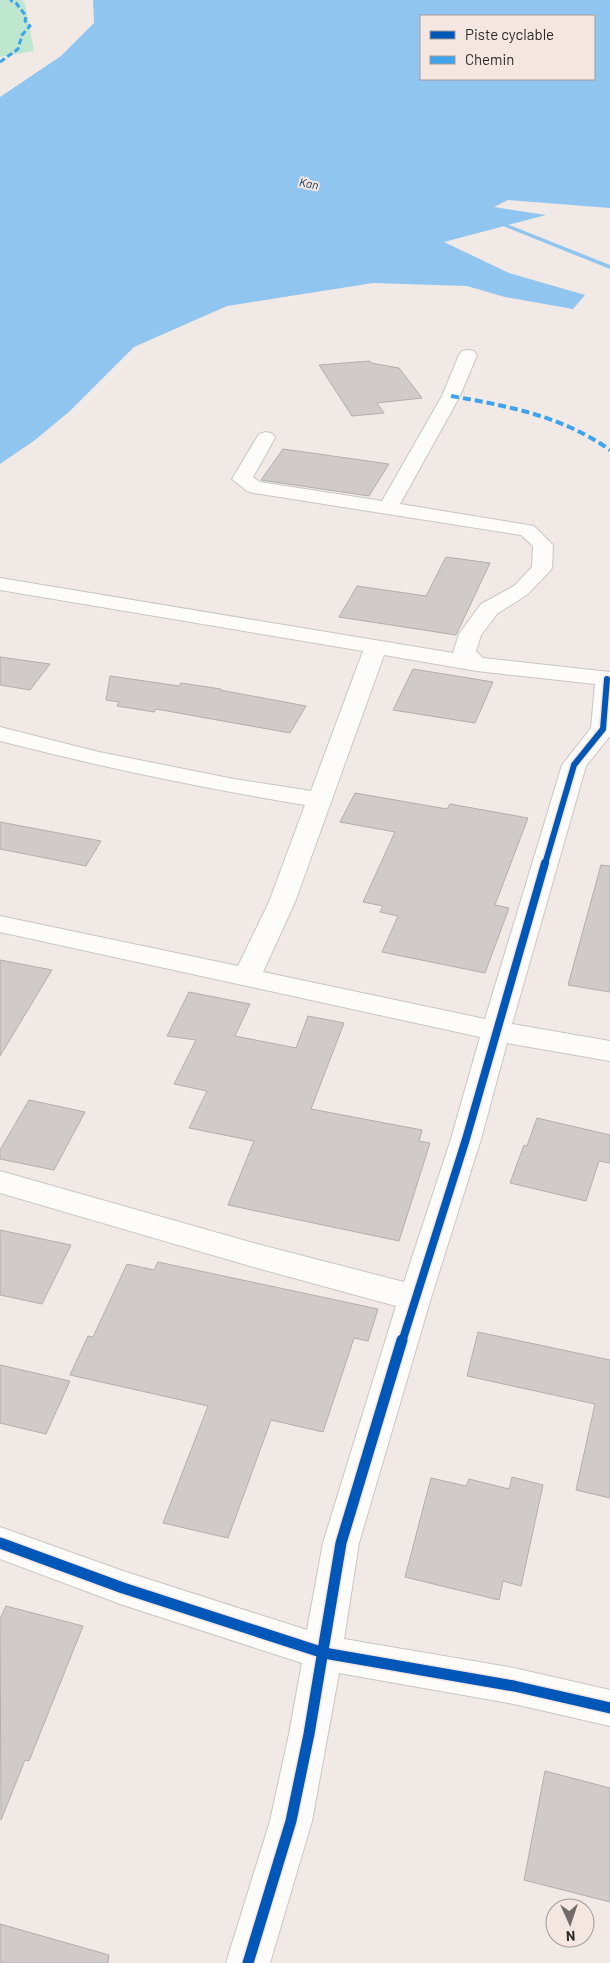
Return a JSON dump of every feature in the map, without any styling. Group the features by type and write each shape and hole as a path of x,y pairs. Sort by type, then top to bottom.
{"street":[{"path":"388,508 451,396 468,355"},
{"path":"266,438 242,479 254,487 527,530 543,545 542,568 521,590 489,609 470,634 464,653 477,664"},
{"path":"0,584 477,664 609,679 603,729 574,765 496,1030 466,1140 415,1298 341,1543 324,1653 291,1821 248,1963"},
{"path":"247,976 282,902 376,646"},
{"path":"0,734 118,763 234,786 320,800"},
{"path":"0,924 496,1030 610,1051"},
{"path":"0,1182 257,1256 415,1298"},
{"path":"0,1543 124,1588 324,1653 514,1686 610,1708"}],"green space":[{"path":"0,0 22,0 25,3 34,51 0,57"}],"water":[{"path":"93,0 610,0 610,208 508,200 494,207 546,215 444,242 509,273 585,295 573,309 505,297 467,286 373,283 227,306 134,347 70,411 35,440 0,464 0,97 61,56 94,23"}],"building":[{"path":"370,361 371,363 399,368 422,398 377,403 384,413 352,416 319,365"},
{"path":"283,449 389,464 369,496 261,480"},
{"path":"446,557 490,563 456,635 339,617 357,586 426,596"},
{"path":"0,657 50,664 30,690 0,685"},
{"path":"413,669 493,682 475,723 393,710"},
{"path":"110,676 179,686 181,683 221,689 306,706 290,733 156,709 154,712 117,706 119,702 106,700"},
{"path":"355,793 447,809 450,804 528,818 495,905 509,908 485,973 382,952 398,916 380,912 383,906 363,902 395,832 340,822"},
{"path":"0,822 101,841 86,866 0,849"},
{"path":"601,865 610,866 610,992 568,985"},
{"path":"0,960 52,970 0,1056"},
{"path":"189,992 250,1004 235,1036 296,1048 308,1016 344,1023 311,1109 422,1130 419,1141 430,1143 399,1241 228,1205 254,1141 189,1128 207,1091 174,1084 196,1040 167,1036"},
{"path":"29,1100 85,1112 54,1170 0,1159 0,1150"},
{"path":"537,1118 610,1135 610,1163 599,1161 586,1201 510,1183 524,1145 527,1146"},
{"path":"0,1230 71,1245 42,1304 0,1295"},
{"path":"158,1262 378,1309 368,1341 354,1338 323,1432 271,1420 228,1538 163,1523 208,1406 70,1375 88,1336 93,1337 127,1264 154,1270"},
{"path":"478,1332 610,1360 610,1498 576,1490 595,1404 467,1376"},
{"path":"0,1365 70,1381 46,1434 0,1423"},
{"path":"512,1477 543,1485 521,1586 503,1581 499,1600 405,1577 431,1478 466,1486 469,1479 509,1489"},
{"path":"6,1606 83,1626 29,1761 25,1760 1,1820 0,1619"},
{"path":"545,1771 610,1788 610,1902 524,1880"},
{"path":"0,1924 109,1955 108,1963 0,1963"}],"waterway":[{"name":"Kan","path":"495,221 610,267"}],"marked path":[{"path":"0,62 18,49 22,35 30,26 25,21 26,16 16,3 10,0"},
{"path":"451,396 535,413 574,428 610,450"}],"cycle path":[{"path":"248,1963 291,1821 309,1734 341,1543 415,1298 466,1139 574,765 603,729 607,679"},
{"path":"0,1543 123,1588 324,1653 514,1686 610,1708"}]}
